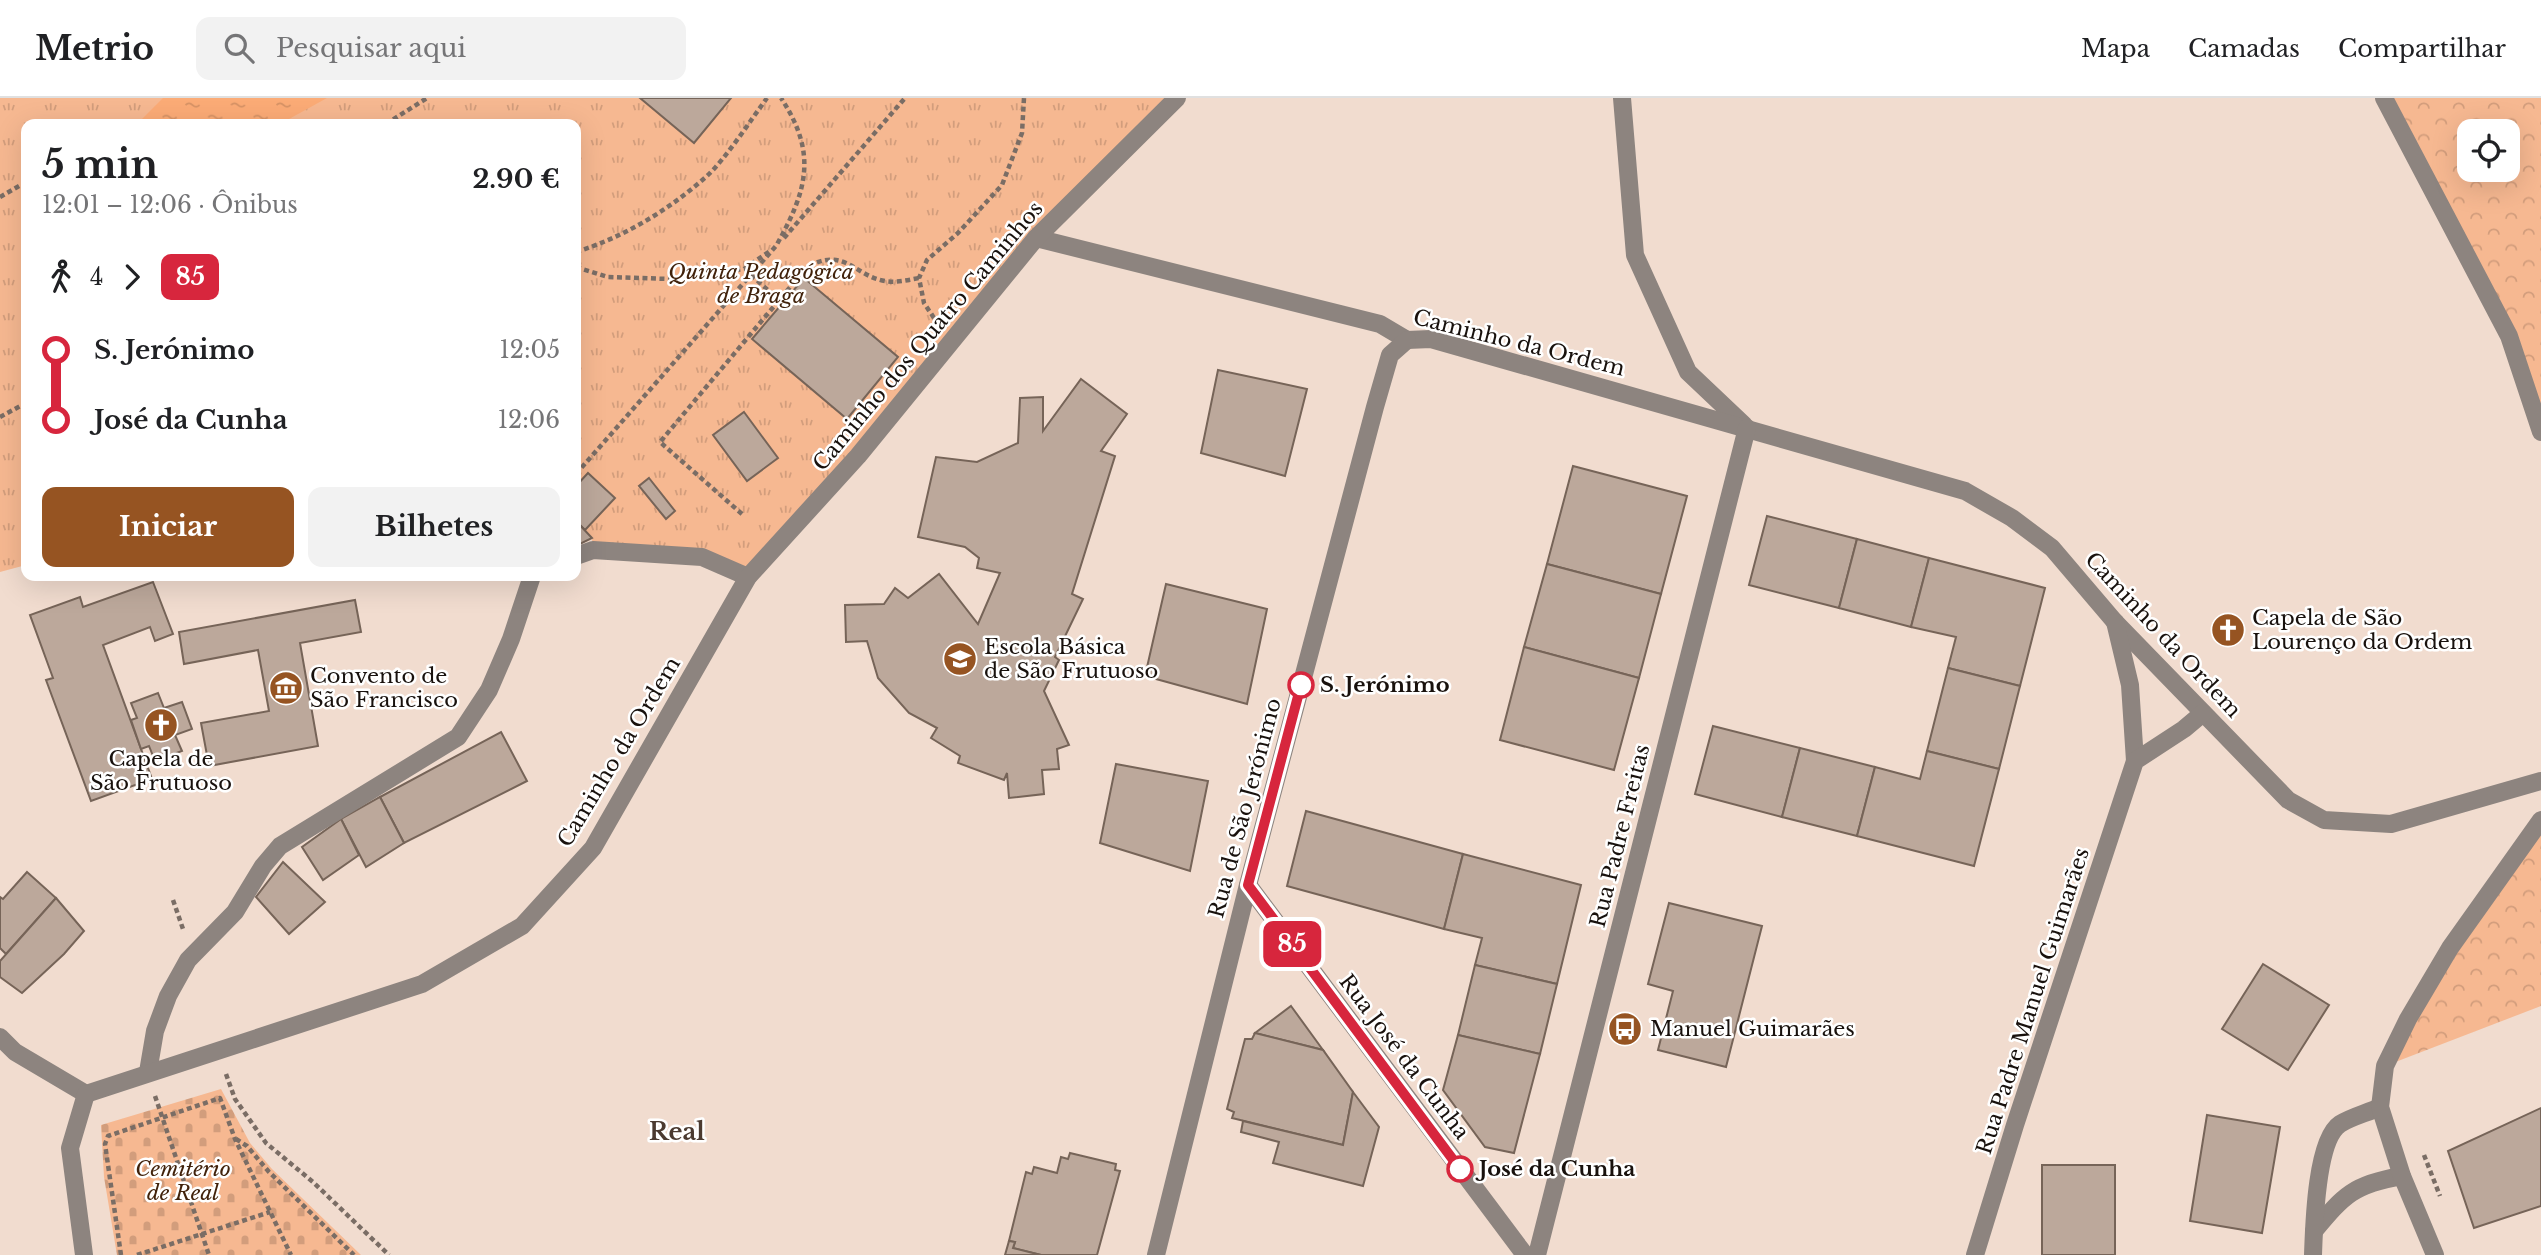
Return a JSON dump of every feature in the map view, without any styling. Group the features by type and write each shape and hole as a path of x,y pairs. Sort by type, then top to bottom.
{"street":[{"name":"Caminho dos Quatro Caminhos","path":"748,577 858,456 1036,238 1177,98"},
{"name":"Caminho da Ordem","path":"1622,98 1635,255 1688,372 1747,428"},
{"path":"2384,98 2509,336 2541,432"},
{"name":"Caminho da Ordem","path":"1036,238 1380,324 1407,340 1431,339 1965,491 2012,518 2052,548 2115,622 2288,800 2324,820 2391,824 2541,781"},
{"name":"Rua de São Jerónimo","path":"1156,1255 1248,885 1390,355 1407,340"},
{"name":"Rua Padre Freitas","path":"1537,1255 1747,428"},
{"path":"581,554 593,550 702,557 748,577"},
{"name":"Caminho da Ordem","path":"86,1094 422,984 522,926 593,848 748,577"},
{"path":"148,1072 155,1031 188,960 235,912 263,866 280,846 458,737 489,690 512,639 530,581"},
{"name":"Rua Padre Manuel Guimarães","path":"1975,1255 2135,761 2130,685 2115,622"},
{"path":"2135,761 2184,729 2203,713"},
{"path":"2435,1255 2402,1176 2380,1107 2385,1066 2408,1019 2450,948 2541,820"},
{"name":"Rua José da Cunha","path":"1248,885 1525,1255"},
{"path":"0,1037 15,1052 86,1094 70,1148 84,1255"},
{"path":"2313,1255 2324,1147 2338,1125 2380,1107"},
{"path":"2314,1231 2345,1195 2364,1185 2402,1176"}],"path":[{"path":"394,119 427,98"},
{"path":"581,250 618,236 660,213 708,174 767,98"},
{"path":"581,269 608,277 671,279 744,269 776,246 796,211 803,180 803,146 793,116 781,98"},
{"path":"581,468 905,98"},
{"path":"934,318 924,303 919,278 927,260 958,233 1002,186 1022,133 1024,98"},
{"path":"0,197 21,185"},
{"path":"742,513 660,442 807,267 820,260 841,260 883,281 919,278"},
{"path":"751,275 779,300"},
{"path":"0,417 21,406"},
{"path":"148,1072 209,1255"},
{"path":"121,1255 105,1144 108,1136 220,1098 235,1139 290,1255"},
{"path":"235,1099 266,1143 313,1182 389,1255"},
{"path":"235,1139 247,1146 269,1172 355,1255"},
{"path":"137,1255 270,1212"}],"green space":[{"name":"Quinta Pedagógica de Braga","path":"0,98 1177,98 1036,238 748,577 702,557 593,550 592,539 581,544 581,119 21,119 21,566 0,572"},
{"path":"2384,98 2541,98 2541,432 2509,336"},
{"path":"2541,820 2541,1006 2385,1066"},
{"name":"Cemitério de Real","path":"221,1089 250,1143 272,1169 361,1255 117,1255 104,1177 101,1125"}],"water":[{"path":"163,98 327,98 289,119 142,119"}],"building":[{"path":"640,98 731,98 694,143"},
{"path":"804,278 898,357 847,419 752,339"},
{"path":"1218,370 1307,389 1285,476 1201,453"},
{"path":"1081,379 1127,414 1101,451 1115,456 1072,594 1083,599 1055,657 1059,660 1044,691 1069,745 1057,749 1059,769 1042,770 1044,794 1009,798 1007,773 1004,780 958,763 960,756 931,738 937,728 909,713 878,678 867,641 846,642 845,605 884,604 895,588 908,598 939,574 978,624 1000,573 977,568 979,558 965,547 918,537 936,457 977,462 1018,443 1020,398 1043,397 1043,431"},
{"path":"744,412 778,458 747,481 713,435"},
{"path":"1573,466 1687,496 1661,594 1547,564"},
{"path":"588,473 615,498 585,530 581,526 581,481"},
{"path":"649,478 675,511 666,519 639,486"},
{"path":"1767,516 1857,539 1839,608 1749,585"},
{"path":"581,526 592,538 581,544"},
{"path":"1857,539 1929,558 1911,627 1839,608"},
{"path":"1929,558 2045,588 2020,686 1948,668 1956,637 1911,627"},
{"path":"1547,564 1661,594 1639,678 1524,647"},
{"path":"153,582 173,634 155,641 150,627 103,645 152,779 91,801 46,680 53,678 30,615 80,597 83,607"},
{"path":"1166,584 1267,609 1247,704 1145,676"},
{"name":"Convento de São Francisco","path":"355,600 361,632 300,643 318,746 209,766 201,723 269,711 258,650 184,664 179,632"},
{"path":"1524,647 1639,678 1614,770 1500,740"},
{"path":"1948,668 2020,686 1999,769 1927,751"},
{"name":"Capela de São Frutuoso","path":"158,693 164,708 182,702 192,729 175,735 182,751 155,761 149,746 141,749 131,720 137,718 131,703"},
{"path":"1713,726 1800,748 1782,817 1695,794"},
{"path":"501,732 527,781 404,843 380,797"},
{"path":"1800,748 1875,767 1857,836 1782,817"},
{"path":"1927,751 1999,769 1974,866 1857,836 1875,767 1920,779"},
{"path":"1116,764 1208,781 1190,871 1100,843"},
{"path":"380,797 404,843 366,867 341,819"},
{"path":"1306,811 1463,854 1444,929 1287,886"},
{"path":"341,819 359,855 323,880 302,847"},
{"path":"1463,854 1581,885 1557,984 1475,965 1482,938 1444,929"},
{"path":"283,862 325,902 289,934 256,897"},
{"path":"27,872 56,898 6,954 0,948 0,897 3,899"},
{"path":"56,898 84,931 64,954 22,993 0,977 0,961"},
{"path":"1669,903 1762,926 1726,1067 1658,1050 1673,991 1648,984"},
{"path":"2263,964 2329,1005 2288,1070 2222,1029"},
{"path":"1475,965 1557,984 1540,1054 1458,1035"},
{"path":"1291,1006 1323,1050 1255,1033"},
{"path":"1255,1033 1323,1050 1353,1092 1343,1145 1232,1118 1234,1112 1227,1109 1245,1039 1252,1039"},
{"path":"1458,1035 1540,1054 1514,1153 1485,1147 1443,1090"},
{"path":"1353,1092 1379,1127 1363,1186 1273,1163 1279,1142 1241,1132 1243,1121 1343,1145"},
{"path":"2541,1108 2541,1206 2474,1228 2448,1151"},
{"path":"2207,1115 2280,1127 2262,1233 2190,1221"},
{"path":"1070,1153 1116,1164 1115,1170 1120,1171 1097,1255 1041,1255 1013,1248 1015,1242 1009,1241 1026,1172 1032,1174 1034,1167 1057,1173 1061,1157 1068,1159"},
{"path":"2042,1165 2115,1165 2115,1255 2042,1255"},
{"path":"1009,1241 1015,1242 1013,1248 1041,1255 1005,1255"}],"bus line":[{"name":"85","path":"1301,685 1248,885 1460,1169"}],"place":[{"name":"Capela de São Lourenço da Ordem","path":"2228,630"},
{"name":"Escola Básica de São Frutuoso","path":"960,659"},
{"name":"S. Jerónimo","path":"1301,685"},
{"name":"Convento de São Francisco","path":"286,688"},
{"name":"Capela de São Frutuoso","path":"161,725"},
{"name":"Manuel Guimarães","path":"1625,1029"},
{"name":"José da Cunha","path":"1460,1169"}],"district":[{"name":"Real","path":"677,1132"}]}
